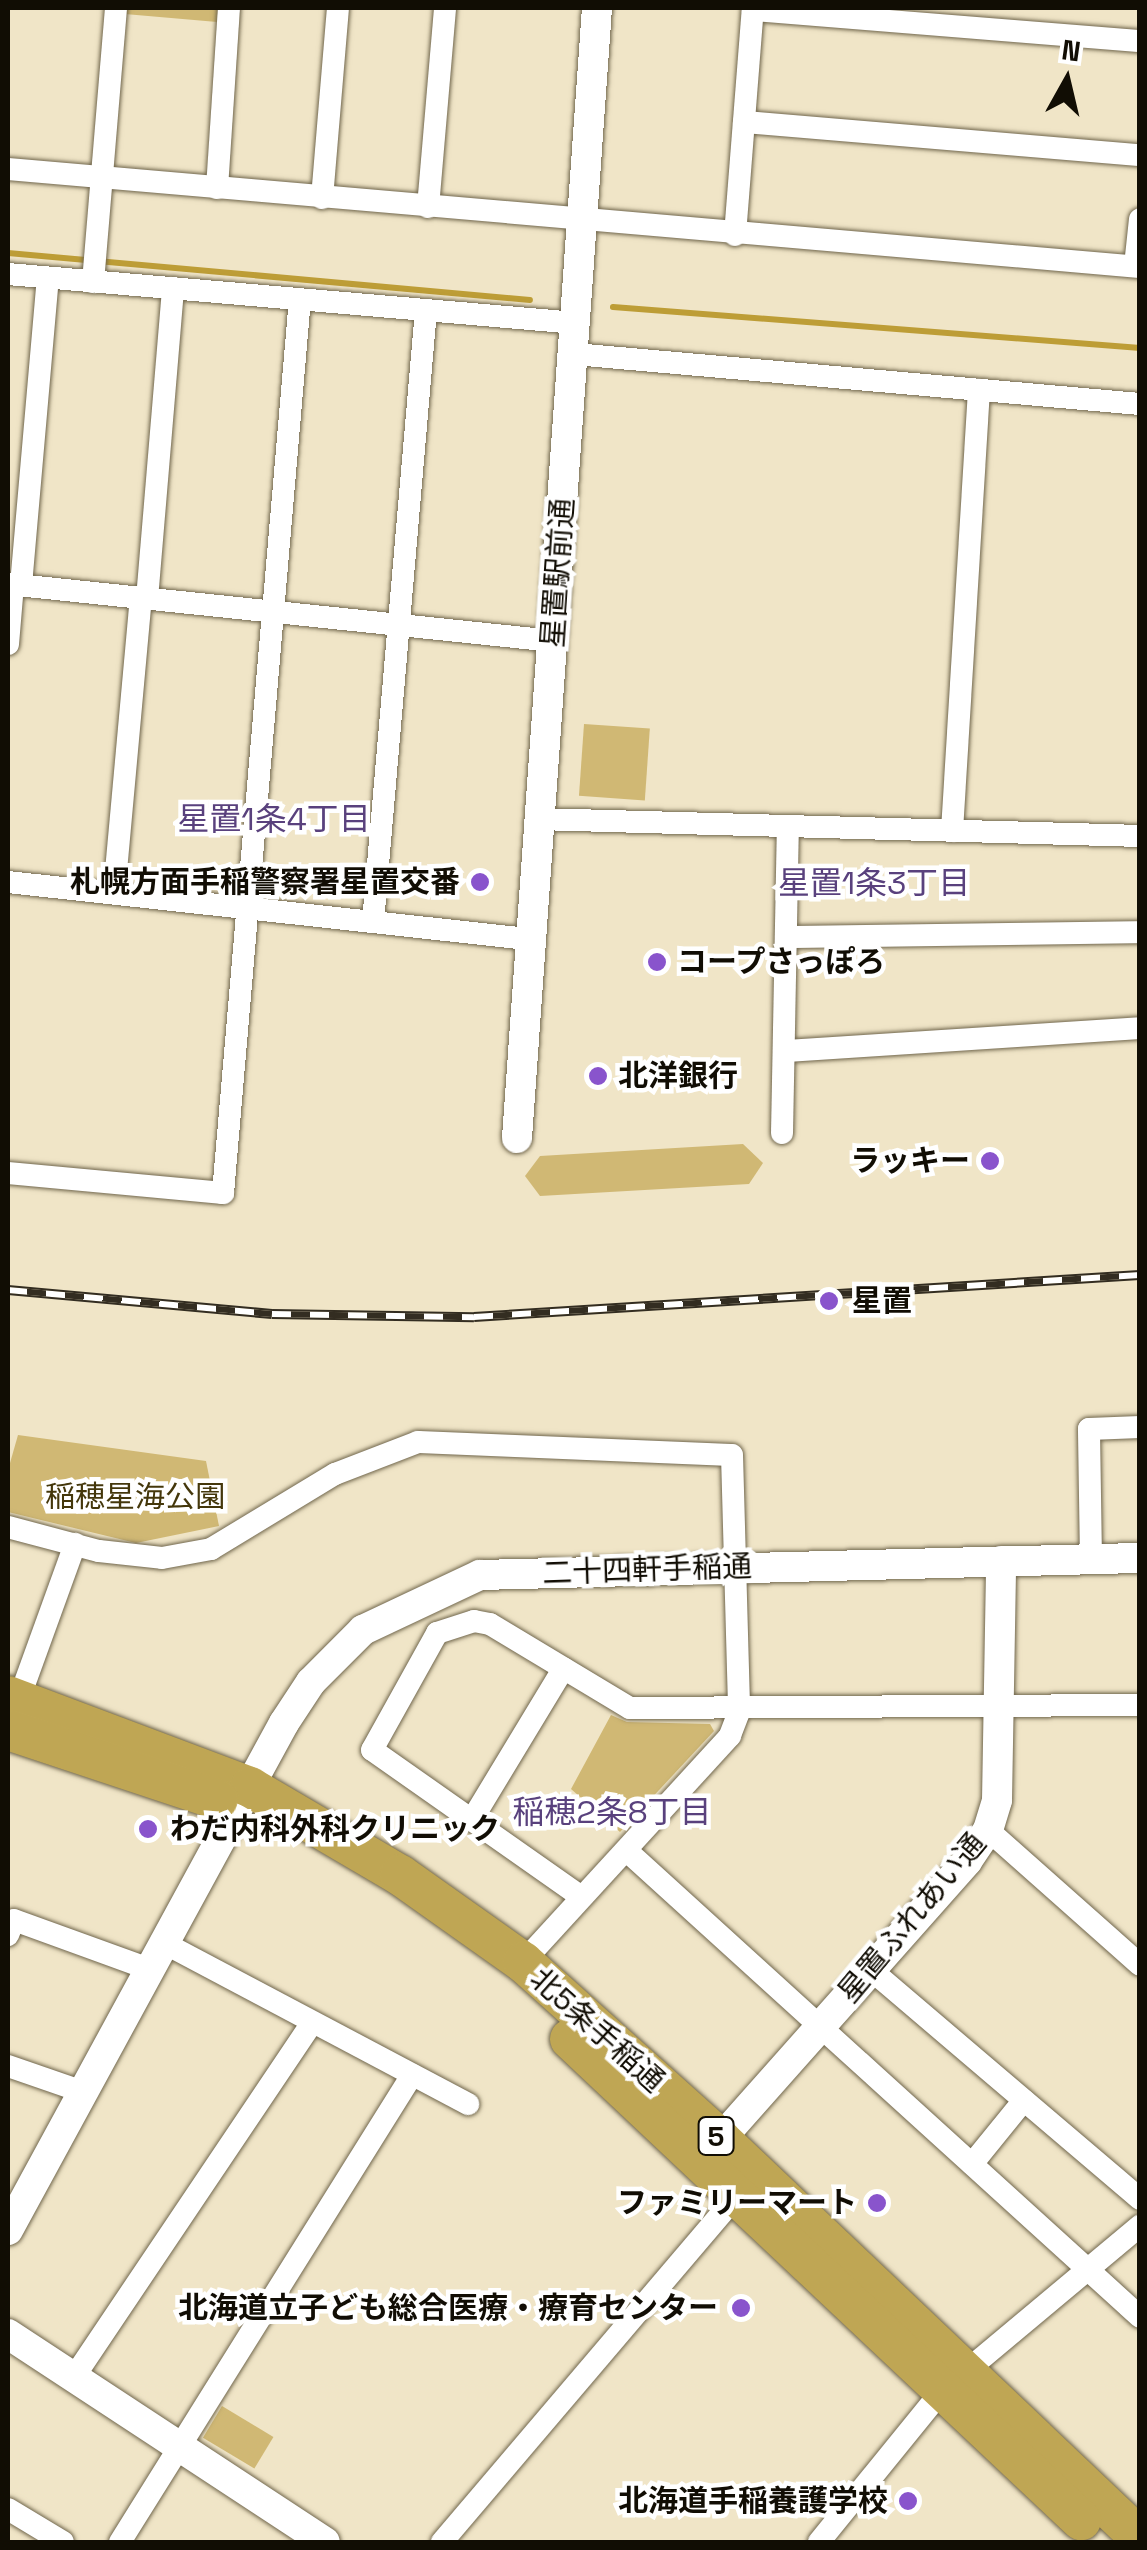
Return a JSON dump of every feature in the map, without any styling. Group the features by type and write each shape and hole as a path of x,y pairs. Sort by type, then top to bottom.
{"highway":[{"name":"北5条手稲通","path":"11,1708 245,1796 400,1875 523,1962 709,2151 950,2383"},
{"name":"北5条手稲通","path":"245,1796 514,1984 709,2151 735,2198 1130,2535"}],"street":[{"path":"95,268 116,8"},
{"path":"217,188 230,8"},
{"path":"322,198 338,8"},
{"path":"428,207 445,8"},
{"name":"星置駅前通","path":"517,1138 528,939 597,8"},
{"path":"736,234 753,8 1140,41"},
{"path":"744,122 1140,155"},
{"path":"8,169 583,223 1137,266 1140,219"},
{"path":"8,274 48,278 95,268 172,288 576,324"},
{"path":"8,644 48,278"},
{"path":"114,893 172,288"},
{"path":"8,1172 223,1193 300,299"},
{"path":"373,922 426,310"},
{"path":"574,354 1140,404"},
{"path":"952,832 979,390"},
{"path":"14,584 553,641"},
{"path":"537,819 1140,836"},
{"path":"782,1133 788,828"},
{"path":"8,882 528,939"},
{"path":"787,936 1140,932"},
{"path":"786,1052 1140,1028"},
{"path":"1091,1559 1089,1429 1140,1428"},
{"path":"8,1527 75,1544 162,1558 211,1549 335,1474 418,1442 732,1454 739,1712 730,1736 523,1962"},
{"path":"11,1708 75,1544"},
{"name":"二十四軒手稲通","path":"8,2230 311,1682 363,1630 419,1598 480,1575 1140,1558"},
{"name":"星置ふれあい通","path":"709,2151 871,1970 988,1830 997,1800 1001,1561"},
{"path":"580,1896 372,1750 437,1633 474,1621 490,1624 630,1708 739,1712 1140,1704"},
{"path":"473,1818 564,1668"},
{"path":"988,1830 1140,1965"},
{"path":"628,1851 1140,2317"},
{"path":"8,1935 14,1920 159,1957 311,2024 468,2104"},
{"path":"871,1970 1140,2199"},
{"path":"74,2377 311,2024"},
{"path":"8,2066 82,2092"},
{"path":"120,2542 412,2075"},
{"path":"972,2164 1024,2100"},
{"path":"442,2542 735,2198"},
{"path":"819,2542 950,2383 1140,2226"},
{"path":"8,2334 324,2542"},
{"path":"8,2509 63,2542"}],"green space":[{"path":"125,8 219,8 217,22 125,14"},
{"path":"584,724 650,729 645,800 579,796"},
{"path":"743,1144 763,1163 749,1184 540,1196 525,1176 540,1156"},
{"name":"稲穂星海公園","path":"18,1435 206,1461 219,1526 136,1543 8,1512 8,1470"},
{"path":"611,1715 627,1722 710,1724 714,1731 620,1832 571,1789"},
{"path":"222,2406 273,2437 254,2469 203,2438"}],"waterway":[{"path":"8,253 530,300"},
{"path":"613,307 1140,348"}],"railway":[{"path":"8,1290 272,1314 474,1317 1140,1275"}],"place":[{"name":"札幌方面手稲警察署星置交番","path":"480,882"},
{"name":"コープさっぽろ","path":"657,962"},
{"name":"北洋銀行","path":"598,1076"},
{"name":"ラッキー","path":"990,1161"},
{"name":"星置","path":"829,1301"},
{"name":"わだ内科外科クリニック","path":"148,1829"},
{"name":"ファミリーマート","path":"877,2203"},
{"name":"北海道立子ども総合医療・療育センター","path":"741,2308"},
{"name":"北海道手稲養護学校","path":"908,2501"}],"district":[{"name":"星置1条4丁目","path":"274,819"},
{"name":"星置1条3丁目","path":"874,883"},
{"name":"稲穂2条8丁目","path":"612,1812"}]}
